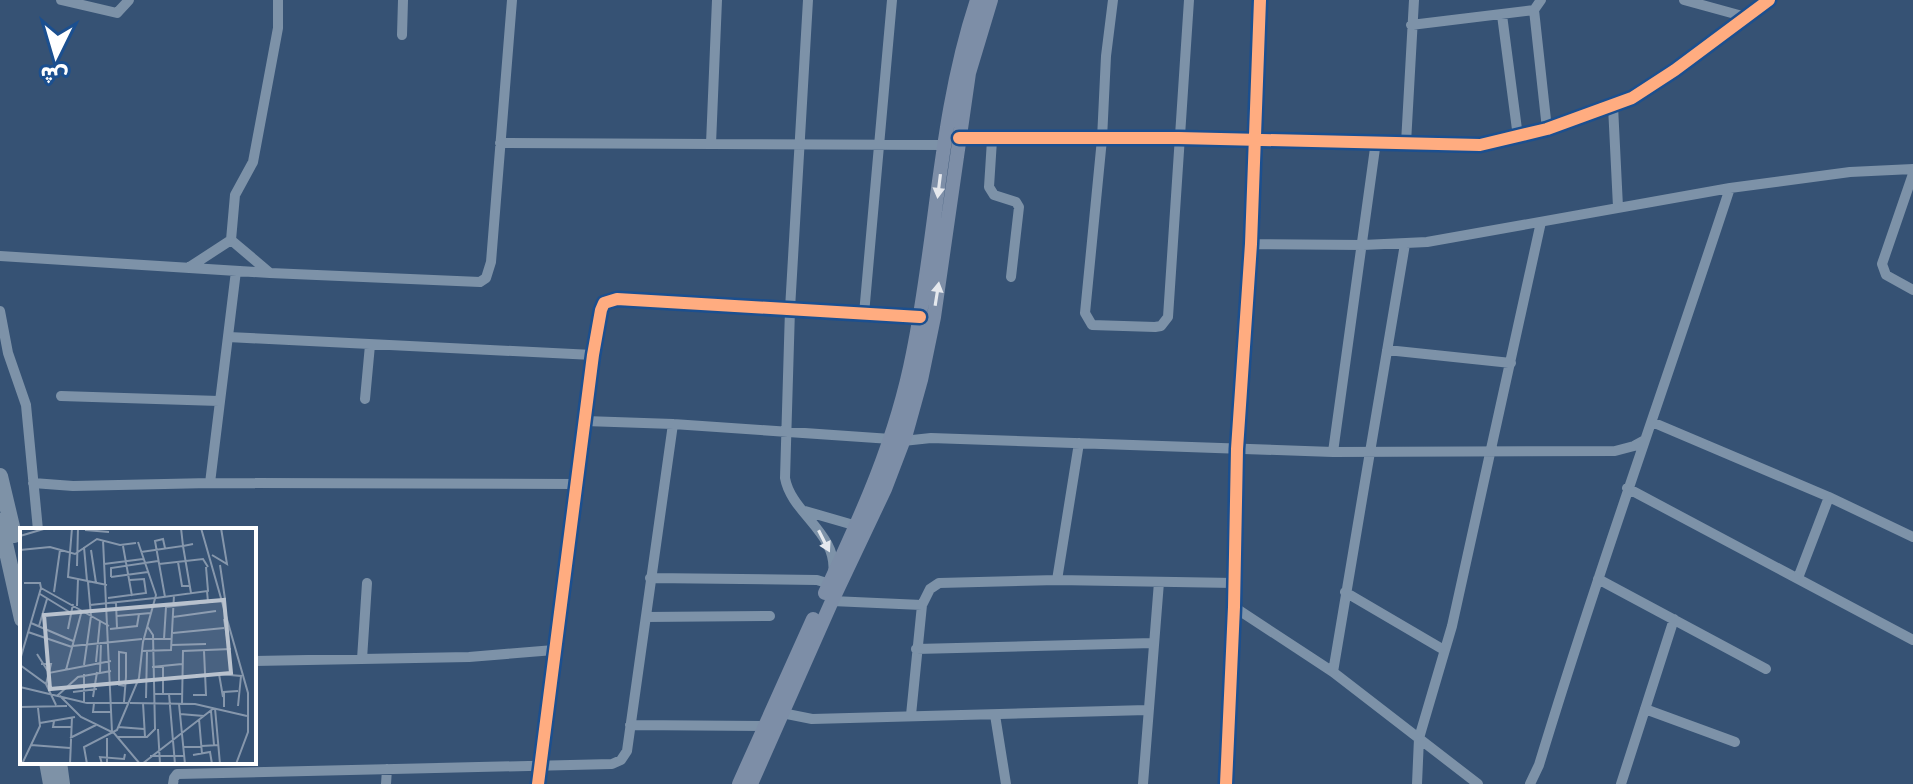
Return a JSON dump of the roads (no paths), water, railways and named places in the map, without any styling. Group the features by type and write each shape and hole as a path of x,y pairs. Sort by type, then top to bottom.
{"highway":[{"path":"0,476 20,562"},
{"path":"0,521 20,610"},
{"path":"47,764 51,784"},
{"path":"59,764 62,784"}],"main road":[{"path":"751,784 880,501 919,357 920,317 945,145 965,35 977,0"},
{"path":"739,784 831,580 897,440 910,421 972,61 991,0"}],"street":[{"path":"61,0 117,13 129,0"},
{"path":"231,240 235,195 253,162 278,28 278,0"},
{"path":"402,35 403,0"},
{"path":"0,256 480,282 486,278 491,262 512,0"},
{"path":"711,144 717,0"},
{"path":"650,578 831,580 834,568 828,549 804,511 792,499 786,485 790,309 808,0"},
{"path":"864,314 892,0"},
{"path":"1113,0 1086,319 1092,325 1155,327 1161,326 1168,317 1189,0"},
{"path":"1226,784 1237,449 1251,244 1260,0"},
{"path":"1406,143 1414,0"},
{"path":"1684,0 1746,17"},
{"path":"959,138 1256,139 1480,145 1547,129 1613,106 1660,80 1769,0"},
{"path":"1411,25 1502,15 1537,5 1547,129"},
{"path":"1502,15 1518,137"},
{"path":"1613,106 1618,207"},
{"path":"992,140 989,187 994,195 1016,202 1019,207 1011,277"},
{"path":"1333,452 1376,141"},
{"path":"500,143 945,145"},
{"path":"1251,244 1405,244 1452,239 1730,188 1850,172 1913,171 1882,264 1886,275 1913,290"},
{"path":"1530,784 1539,765 1627,488 1730,188"},
{"path":"1417,784 1419,738 1444,650 1486,463 1492,450 1541,222"},
{"path":"188,268 231,240"},
{"path":"231,240 270,273"},
{"path":"1333,672 1405,244"},
{"path":"210,483 236,271"},
{"path":"538,784 593,355 604,303 611,299 920,317"},
{"path":"0,311 8,353 26,405 38,528"},
{"path":"228,337 593,355"},
{"path":"365,399 370,345"},
{"path":"1387,350 1511,363"},
{"path":"61,396 219,401"},
{"path":"585,421 897,440 931,438 1333,452 1615,451 1645,440"},
{"path":"910,421 931,438"},
{"path":"1652,422 1829,497 1913,537"},
{"path":"173,784 177,774 254,766 282,770 617,763 627,751 673,424"},
{"path":"1057,580 1079,443"},
{"path":"33,483 73,486 210,483 576,484"},
{"path":"1627,488 1913,640"},
{"path":"1798,578 1829,497"},
{"path":"804,511 857,526"},
{"path":"1598,579 1766,669"},
{"path":"911,715 922,605 930,589 946,581 1234,583"},
{"path":"1143,784 1159,582"},
{"path":"362,659 367,583"},
{"path":"1345,592 1444,650"},
{"path":"832,601 922,605"},
{"path":"1234,607 1333,672 1478,784"},
{"path":"646,617 770,616"},
{"path":"1621,784 1674,619"},
{"path":"916,649 1153,643"},
{"path":"256,661 469,657 554,650"},
{"path":"1645,709 1735,742"},
{"path":"782,713 812,719 1147,710"},
{"path":"995,715 1006,784"},
{"path":"630,725 765,726"},
{"path":"386,784 387,769"},
{"path":"282,770 282,784"}]}
